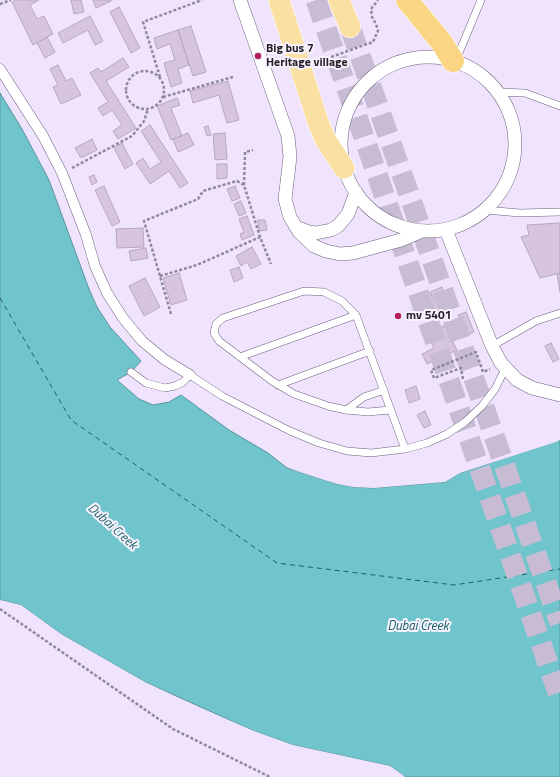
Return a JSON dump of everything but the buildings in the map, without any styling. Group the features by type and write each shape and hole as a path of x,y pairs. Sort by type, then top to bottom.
{"highway":[{"path":"407,0 442,43 454,61"}],"main road":[{"path":"279,0 318,122 325,139 344,168"},
{"path":"339,0 350,27"}],"street":[{"path":"240,0 288,136 290,157 285,198 290,218 303,237 314,246 326,251 340,254 353,253 401,240 422,231"},
{"path":"414,58 440,58 454,61 478,74 497,92 510,115 515,140 514,153 508,178 498,195 485,210 462,224 446,230 422,231 396,226 384,220 364,203 356,192 344,168 342,155 343,129 351,104 367,82 389,67 414,58"},
{"path":"0,69 39,130 62,173 86,235 95,266 111,300 123,318 142,341 164,360 190,375"},
{"path":"295,226 309,232 324,232 331,230 338,226 348,214 356,192"},
{"path":"446,230 492,346 503,366 517,380 532,388 560,395"}],"lane":[{"path":"454,61 481,0"},
{"path":"497,92 525,94 560,106"},
{"path":"485,210 520,213 560,212"},
{"path":"390,410 368,412 346,410 311,400 278,385 216,338 214,328 219,320 223,318 294,293 314,290 329,294 342,301 356,315 405,449"},
{"path":"492,346 536,321 560,313"},
{"path":"240,357 356,315"},
{"path":"278,385 370,351"},
{"path":"131,372 146,383 165,388 179,384 190,375 255,414 319,443 347,451 363,452 405,449 426,443 447,434 466,422 486,400 495,388 503,366"},
{"path":"346,410 364,397 384,390"}],"path":[{"path":"0,4 11,0"},
{"path":"160,77 149,70 136,72 127,82 126,89 130,102 135,106 148,109 155,107 163,97 165,90 143,22 202,0"},
{"path":"300,67 373,42 378,31 371,13 373,5 378,0"},
{"path":"163,97 233,77"},
{"path":"62,173 132,136 144,121 148,109"},
{"path":"253,150 245,152 244,185 260,237 272,264"},
{"path":"171,314 144,221 198,199 203,191 237,181 244,185"},
{"path":"160,276 197,265 260,237"},
{"path":"463,379 461,368 434,378 431,370 476,352 483,372 503,366"},
{"path":"0,608 173,728 270,777"}],"water":[{"name":"Dubai Creek","path":"0,93 22,129 49,180 97,307 110,327 141,361 131,372 117,380 139,399 153,405 169,402 181,395 229,430 268,453 287,468 337,484 353,487 374,488 445,482 460,473 560,440 560,777 406,777 390,766 293,745 254,731 145,682 61,634 21,605 0,600"}],"pier":[{"path":"560,438 560,440 556,442 460,473 445,482 374,488 353,487 337,484 287,468 353,485 374,486 444,480 459,471"},
{"path":"0,600 21,605 61,634 145,682 189,703 254,731 293,745 390,766 406,777 389,768 293,747 253,733 188,705 144,684 60,636 20,607 0,602"}],"ferry route":[{"path":"0,298 71,420 277,563 454,585 560,569"}],"tunnel":[{"path":"316,0 560,698"},
{"path":"350,27 560,623"}],"place":[{"name":"Big bus 7 Heritage village","path":"258,56"},
{"name":"mv 5401","path":"398,316"}]}
